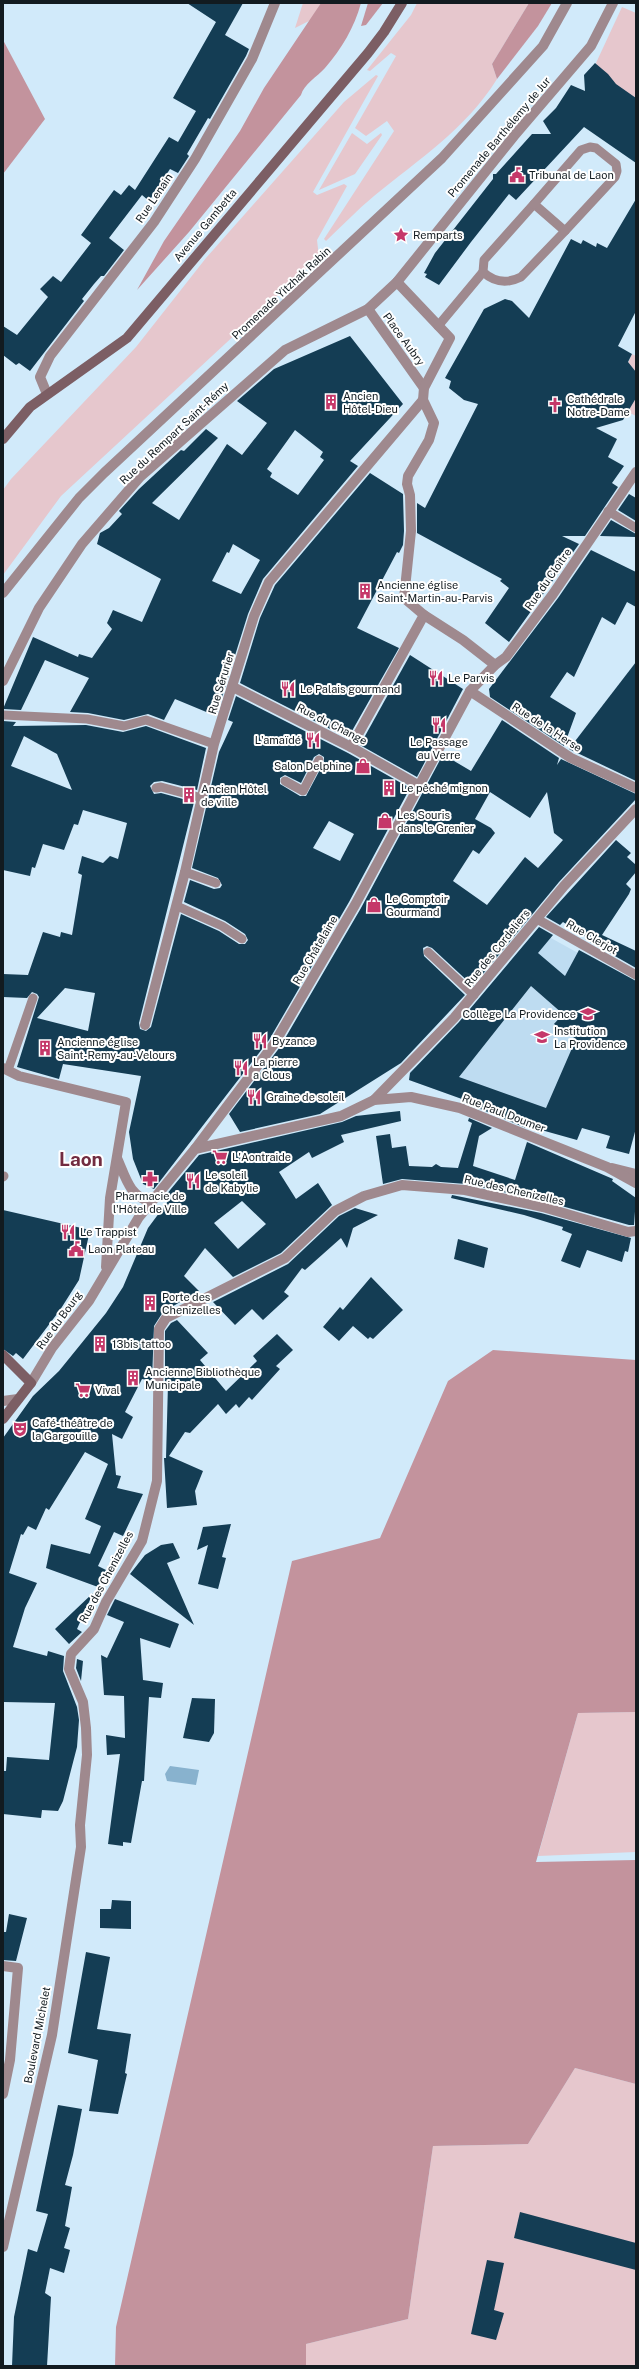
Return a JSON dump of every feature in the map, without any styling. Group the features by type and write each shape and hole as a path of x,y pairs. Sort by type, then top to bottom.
{"main road":[{"name":"Avenue Gambetta","path":"3,439 30,407 127,338 368,53 384,32 402,3"},
{"path":"3,1356 31,1383 3,1419"}],"street":[{"name":"Rue Lenain","path":"47,394 40,377 50,356 154,222 195,159 252,59 275,3"},
{"name":"Promenade Yitzhak Rabin","path":"3,593 79,498 104,473 442,158 543,46 567,3"},
{"name":"Promenade Barthélemy de Jur","path":"397,282 514,136 591,46 613,3"},
{"name":"Place Aubry","path":"423,400 424,388 450,338 397,282 368,309 424,388"},
{"name":"Rue du Rempart Saint-Rémy","path":"3,681 39,608 82,544 140,477 285,350 368,309"},
{"path":"423,400 434,423 429,440 408,476 406,484 410,495 411,531 404,598 424,615 464,640 494,665"},
{"name":"Rue Sérurier","path":"145,1025 177,906 214,744 254,616 269,582 423,400"},
{"name":"Rue du Cloître","path":"470,691 494,665 506,657 530,625 636,472"},
{"path":"351,747 424,615"},
{"name":"Rue du Change","path":"233,687 329,740 351,747 418,785"},
{"name":"Rue Châtelaine","path":"152,1202 196,1149 274,1044 355,905 418,785 470,691"},
{"name":"Rue de la Herse","path":"470,691 571,758 636,788"},
{"name":"Rue des Cordeliers","path":"374,1100 474,995 564,886 636,809"},
{"name":"Rue du Bourg","path":"6,1069 28,1078 126,1102 110,1198 106,1271"},
{"name":"Rue Paul Doumer","path":"196,1149 340,1116 374,1100 411,1097 460,1108 607,1166 636,1183"},
{"path":"117,1158 132,1192 140,1199 152,1202"},
{"path":"607,1166 636,1174"},
{"name":"Rue des Chenizelles","path":"80,1825 87,1755 86,1728 84,1702 70,1669 71,1654 94,1629 106,1602 142,1541 157,1481 158,1329 166,1318 285,1258 336,1210 364,1196 402,1185 465,1190 543,1207 628,1232 636,1231"},
{"name":"Rue du Bourg","path":"31,1383 52,1348 89,1301 124,1238 152,1202"},
{"path":"3,1401 18,1399"},
{"name":"Boulevard Michelet","path":"3,2247 52,2035 81,1847 80,1825"},
{"path":"3,1966 18,1968 10,2060 3,2094"}],"lane":[{"path":"438,326 483,272 484,260 582,150 590,147 596,148 616,164 617,171 615,177 521,277 511,282 502,282 488,276 483,272"},
{"path":"534,204 565,231"},
{"path":"608,511 636,528"},
{"path":"3,716 87,719 124,726 146,720 214,744"},
{"path":"285,781 303,790 319,760"},
{"path":"156,788 160,787 202,798"},
{"path":"185,872 216,883"},
{"path":"177,906 222,926 242,939"},
{"name":"Rue Clerjot","path":"537,919 636,975"},
{"path":"428,952 474,995"},
{"path":"6,1069 33,998"}],"shaded area":[{"path":"303,3 321,3 311,20 295,28"},
{"path":"321,3 361,3 355,21 337,53 325,68 305,87 301,95 189,232 137,290 164,241 240,131 264,88"},
{"path":"368,3 383,3 366,25 361,26"},
{"path":"417,3 529,3 492,64 497,79 485,97 441,142 368,201 326,241 324,239 394,131 387,121 366,136 355,128 396,56 391,53 370,71 367,70 411,15"},
{"path":"529,3 552,3 538,26 497,79 492,64"},
{"path":"622,7 636,13 636,136 596,63"},
{"path":"3,40 45,119 3,174"},
{"path":"376,75 378,76 313,192 317,195 344,184 347,186 317,240 319,257 61,496 3,575 3,490 11,479 136,347 206,258 344,102"},
{"path":"352,133 367,144 381,133 382,135 355,174 319,190"},
{"path":"632,354 636,356 636,376 632,373 633,368 629,370 628,363"},
{"path":"636,396 636,416 628,412 630,408 626,406"},
{"name":"Institution La Providence","path":"540,932 636,985 577,1140 409,1080 410,1071 429,1060 534,933"},
{"path":"493,1350 636,1360 636,1712 578,1713 536,1862 636,1860 636,2084 575,2068 528,2144 433,2146 408,2319 306,2344 306,2366 115,2366 116,2327 292,1561 380,1538 448,1381"},
{"path":"636,1712 636,1852 538,1856 578,1713"},
{"path":"170,1766 199,1770 196,1785 167,1781 165,1774"},
{"path":"575,2068 636,2084 636,2366 306,2366 306,2344 408,2319 433,2146 528,2144"}],"building":[{"path":"187,3 243,3 225,35 249,49 246,56 210,119 208,118 187,154 189,156 178,173 170,169 149,201 142,195 109,238 124,250 104,276 101,276 82,299 84,301 30,371 19,363 16,365 3,355 3,326 17,335 48,297 40,289 53,276 61,282 91,243 81,235 114,190 121,195 129,185 135,190 169,137 178,142 196,111 173,98 216,22"},
{"name":"Tribunal de Laon","path":"595,63 608,74 616,84 636,98 636,163 584,127 516,200 509,194 439,285 425,277 427,274 424,273 435,253 493,179 493,174 496,174 532,134 551,134 543,121 556,108 571,85 585,91 584,75"},
{"name":"Cathédrale Notre-Dame","path":"636,199 636,311 618,346 632,354 628,362 636,372 636,398 623,420 596,428 617,439 608,457 624,466 612,483 618,487 585,536 562,536 579,544 509,642 485,623 509,588 500,581 502,579 417,533 417,503 425,508 478,404 464,400 449,388 451,381 445,378 484,309 505,299 512,301 529,318 571,239 581,244 583,240 596,247 597,243 607,248"},
{"path":"350,336 403,404 350,461 358,466 263,579 248,614 216,716 175,699 164,720 148,714 124,720 88,713 70,712 89,678 45,660 21,710 3,709 33,637 78,657 79,654 92,658 112,629 107,623 113,610 142,622 161,579 97,544 100,533 109,528 122,514 119,511 139,489 181,450 184,451 206,429 218,438 152,503 179,520 227,444 242,455 267,423 237,401 274,369","holes":["295,430 323,452 320,457 324,460 298,495 270,477 272,473 267,469","233,544 260,560 241,594 212,581 227,552 229,553"]},
{"path":"370,473 403,494 403,545 399,553 397,552 357,628 399,648 348,738 240,683 260,618 275,585"},
{"path":"629,494 636,498 636,521 618,510"},
{"path":"611,520 636,534 636,537 600,536"},
{"path":"591,550 636,572 636,607 627,602 615,625 602,617 574,677 567,672 550,697 576,713 564,746 490,697 489,689 558,598"},
{"path":"410,655 463,689 417,777 360,745"},
{"path":"636,662 636,781 569,749"},
{"path":"236,696 348,753 410,788 349,902 269,1040 154,1189 143,1184 133,1159 129,1132 141,1076 63,1064 59,1079 17,1067 39,997 37,994 32,992 27,998 3,997 3,974 28,975 43,932 60,937 61,932 72,935 82,875 78,873 82,856 103,863 110,856 118,859 127,823 83,810 78,825 74,824 64,850 43,844 35,868 32,867 30,876 3,870 3,721 16,722 13,726 86,725 123,732 146,726 206,748 197,790 162,781 154,782 150,786 154,794 161,793 194,802 139,1023 140,1029 146,1031 151,1027 181,914 219,931 239,944 245,944 248,940 245,934 225,921 184,902 190,880 214,889 220,888 222,885 218,878 192,868 219,752 233,722 228,720","holes":["24,736 57,754 72,790 11,766","319,754 324,757 324,762 306,796 300,796 280,784 280,778 285,775 301,783 314,757","329,821 354,834 340,861 313,848","65,988 95,993 88,1031 37,1018"]},
{"path":"502,720 559,758 557,765 561,759 636,794 636,799 559,882 473,986 432,948 427,946 423,948 424,956 465,995 401,1063 320,1114 240,1132 229,1114 280,1047 361,908 440,760 449,758 471,771","holes":["490,792 530,818 547,792 554,833 563,840 538,868 525,857 487,905 453,881 473,850 479,854 495,833 491,828 475,819"]},
{"path":"616,840 631,853 627,857 636,865 636,872 626,884 631,889 629,894 602,935 636,951 636,968 585,939 586,937 563,922 560,925 546,917"},
{"name":"Institution La Providence","path":"539,927 553,935 538,953 565,976 579,950 636,981 636,1128 629,1154 606,1148 610,1136 582,1128 577,1140 527,1126 526,1128 473,1106 473,1103 409,1080 410,1073 459,1022","holes":["531,986 563,1014 554,1024 576,1039 546,1108 459,1077"]},
{"path":"400,1111 401,1121 341,1135 344,1142 312,1158 309,1152 279,1172 296,1199 318,1183 332,1205 281,1253 233,1277 205,1248 184,1276 199,1291 163,1312 154,1326 152,1381 142,1379 125,1412 133,1417 122,1439 112,1434 116,1475 121,1476 117,1488 143,1494 123,1536 114,1532 98,1566 106,1570 98,1587 46,1568 51,1544 90,1554 101,1526 85,1519 108,1464 85,1452 49,1510 46,1508 36,1530 28,1526 23,1535 21,1534 9,1573 37,1583 25,1608 13,1647 47,1656 48,1651 64,1656 63,1671 77,1707 79,1720 77,1747 63,1801 58,1811 42,1810 41,1818 3,1814 3,1771 6,1771 7,1757 49,1760 55,1703 3,1702 3,1438 33,1396 59,1371 106,1313 123,1287 148,1228 171,1197 166,1195 199,1155 342,1122 356,1116","holes":["242,1201 266,1224 238,1249 214,1223"]},
{"path":"469,1118 499,1131 492,1128 479,1136 473,1166 515,1180 527,1142 613,1179 612,1181 636,1198 634,1225 629,1225 544,1201 466,1184 402,1179 383,1184 376,1136 390,1134 392,1148 406,1146 409,1166 432,1167 436,1164 441,1167 458,1168 472,1123 468,1121"},
{"path":"452,1195 541,1213 631,1238 628,1252 625,1251 622,1262 587,1250 580,1268 561,1261 572,1234 562,1230 563,1227 524,1215 451,1198"},
{"path":"355,1208 378,1215 353,1228 347,1248 341,1238 305,1270 302,1268 284,1292 289,1296 263,1320 252,1309 235,1325 213,1302 288,1264 339,1216"},
{"path":"3,1210 90,1230 79,1280 60,1310 23,1359 16,1353 13,1356 3,1349"},
{"path":"458,1239 488,1248 484,1268 454,1259"},
{"path":"371,1277 403,1310 373,1339 370,1337 368,1339 353,1326 339,1341 323,1327 340,1307 343,1310"},
{"path":"177,1320 208,1353 200,1360 226,1391 257,1361 253,1356 277,1334 293,1350 276,1366 280,1369 252,1400 249,1397 239,1408 236,1404 226,1414 218,1404 190,1433 185,1432 169,1456 203,1471 195,1491 197,1505 167,1508 164,1458 166,1458 168,1384 165,1384 165,1331 171,1323"},
{"path":"231,1524 222,1557 226,1558 218,1589 198,1584 208,1545 197,1550 203,1527"},
{"path":"173,1543 180,1558 167,1563 194,1625 130,1574 145,1555 161,1545"},
{"path":"93,1593 77,1629 82,1632 69,1644 55,1629"},
{"path":"115,1599 179,1624 170,1648 140,1638 143,1680 163,1683 161,1698 149,1697 144,1781 142,1781 131,1843 123,1842 123,1846 108,1844 120,1754 107,1755 106,1735 125,1738 124,1696 104,1695 101,1655 107,1658 124,1622 107,1615"},
{"path":"77,1659 83,1661 81,1681 76,1668"},
{"path":"192,1698 215,1699 214,1733 209,1742 183,1738"},
{"path":"112,1900 131,1901 131,1929 100,1928 100,1909 111,1909"},
{"path":"9,1914 27,1918 16,1961 3,1960 3,1932 6,1932"},
{"path":"86,1952 110,1957 97,2029 131,2034 125,2073 127,2074 118,2114 89,2111 98,2060 68,2053"},
{"path":"58,2105 82,2109 73,2155 65,2185 72,2187 65,2226 70,2228 64,2248 70,2250 64,2273 50,2268 45,2293 51,2297 47,2366 12,2366 14,2317 28,2249 37,2252 48,2214 36,2211"},
{"path":"520,2212 636,2243 636,2270 514,2238"},
{"path":"487,2260 504,2263 494,2310 504,2313 496,2340 471,2334"}],"place":[{"name":"Tribunal de Laon","path":"517,175"},
{"name":"Remparts","path":"401,235"},
{"name":"Ancien Hôtel-Dieu","path":"331,402"},
{"name":"Cathédrale Notre-Dame","path":"555,405"},
{"name":"Ancienne église Saint-Martin-au-Parvis","path":"365,591"},
{"name":"Le Parvis","path":"436,678"},
{"name":"Le Palais gourmand","path":"288,689"},
{"name":"Le Passage au Verre","path":"439,725"},
{"name":"L'amaïdé","path":"313,740"},
{"name":"Salon Delphine","path":"363,766"},
{"name":"Le pêché mignon","path":"389,788"},
{"name":"Ancien Hôtel de ville","path":"189,795"},
{"name":"Les Souris dans le Grenier","path":"385,821"},
{"name":"Le Comptoir Gourmand","path":"374,905"},
{"name":"Collège La Providence","path":"588,1014"},
{"name":"Institution La Providence","path":"542,1037"},
{"name":"Byzance","path":"260,1041"},
{"name":"Ancienne église Saint-Remy-au-Velours","path":"45,1048"},
{"name":"La pierre a Clous","path":"241,1068"},
{"name":"Graine de soleil","path":"254,1097"},
{"name":"L'Aontraide","path":"220,1157"},
{"name":"Pharmacie de l'Hôtel de Ville","path":"150,1179"},
{"name":"Le soleil de Kabylie","path":"193,1181"},
{"name":"Le Trappist","path":"68,1232"},
{"name":"Laon Plateau","path":"76,1249"},
{"name":"Porte des Chenizelles","path":"150,1303"},
{"name":"13bis tattoo","path":"100,1344"},
{"name":"Ancienne Bibliothèque Municipale","path":"133,1378"},
{"name":"Vival","path":"83,1390"},
{"name":"Café-théâtre de la Gargouille","path":"20,1429"}],"district":[{"name":"Laon","path":"81,1159"}]}
